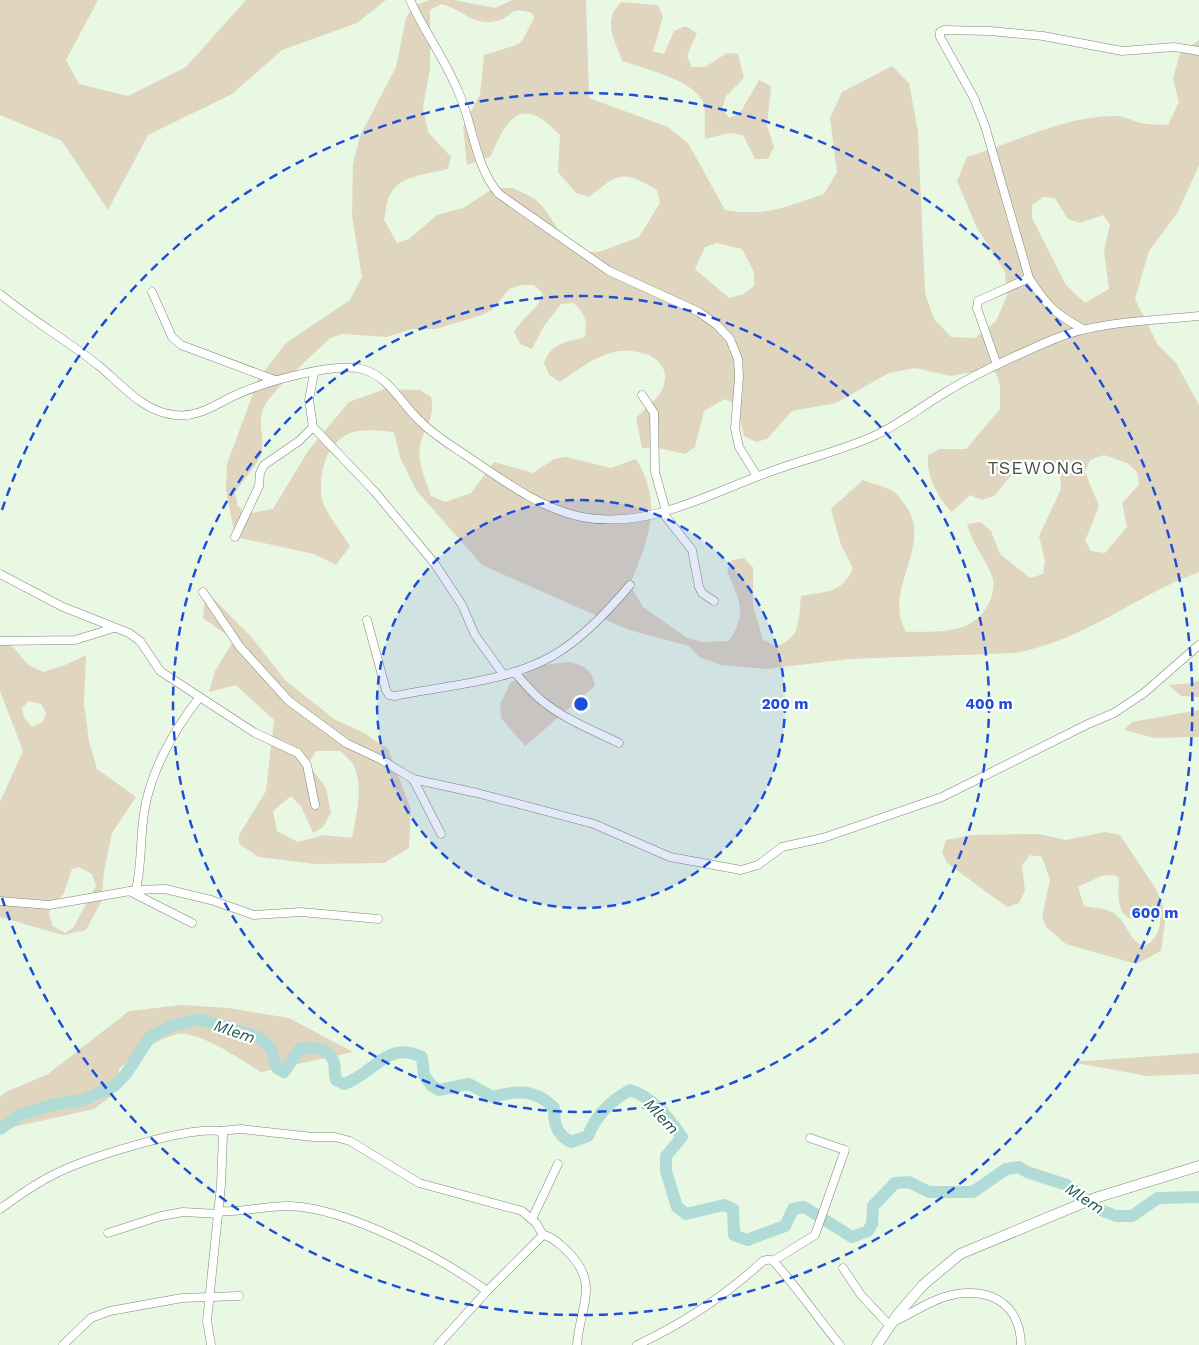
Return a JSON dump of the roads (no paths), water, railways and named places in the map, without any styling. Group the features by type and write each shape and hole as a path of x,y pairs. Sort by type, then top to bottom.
{"main road":[{"path":"877,1345 922,1285 960,1254 1091,1200 1199,1166"}],"street":[{"path":"410,0 455,84 470,120 486,176 499,194 609,271 708,317 730,339 739,367 735,428 738,446 758,476"},
{"path":"1083,329 1059,316 1042,299 1029,278 974,98 940,37 940,32 944,30 1008,33 1080,42 1122,51 1174,47 1199,51"},
{"path":"997,365 976,308 978,301 1029,278"},
{"path":"152,292 172,337 181,346 275,380"},
{"path":"0,294 35,322 99,366 130,394 167,414 196,414 252,387 275,380 314,372 352,368 373,373 385,382 419,421 438,437 518,490 565,512 584,517 622,520 644,518 665,512 758,476 856,444 878,434 950,389 997,365 1083,329 1199,316"},
{"path":"314,372 309,400 313,427 375,492 435,564 462,605 476,635 503,674"},
{"path":"642,395 654,413 655,472 665,512 692,550 699,587 702,593 714,601"},
{"path":"235,537 259,486 260,473 264,465 303,438 313,427"},
{"path":"0,574 63,607 135,637 160,671 255,733 268,737 304,758 308,764 315,805"},
{"path":"367,620 389,695 395,696 514,672 555,654 586,631 630,585"},
{"path":"203,592 240,648 289,701 346,742 382,760 413,779 477,793 594,824 670,857 741,870 751,868 782,847 823,838 942,797 1088,724 1114,713 1144,693 1199,645"},
{"path":"0,641 75,640 114,628"},
{"path":"514,672 539,699 553,709 618,743"},
{"path":"133,890 142,856 144,812 148,796 175,734 199,698"},
{"path":"413,779 441,834"},
{"path":"0,901 49,905 133,890 165,889 210,900 254,915 301,912 378,919"},
{"path":"133,890 192,923"},
{"path":"0,1209 35,1185 72,1167 169,1136 199,1132 247,1130 305,1137 336,1137 356,1144 419,1183 522,1211 532,1219 543,1235 548,1236 567,1251 583,1269 586,1278 586,1295 577,1345"},
{"path":"211,1345 207,1321 219,1213 223,1145 220,1132"},
{"path":"637,1345 653,1341 711,1305 736,1286 763,1261 772,1261 815,1235 845,1150 810,1138"},
{"path":"532,1219 558,1164"},
{"path":"108,1233 183,1212 219,1213 290,1206 340,1217 367,1226 428,1254 487,1291"},
{"path":"438,1345 487,1291 543,1235"},
{"path":"772,1261 840,1345"},
{"path":"843,1268 861,1295 891,1324 934,1300 975,1293 997,1297 1013,1313 1021,1345"},
{"path":"63,1345 91,1318 110,1310 155,1302 210,1296 239,1296"}],"waterway":[{"name":"Mlem","path":"0,1129 20,1115 56,1104 84,1100 114,1086 126,1074 150,1037 171,1026 200,1019 258,1037 271,1048 275,1065 284,1072 300,1049 314,1048 323,1050 334,1062 336,1080 344,1084 365,1073 390,1055 399,1052 410,1053 422,1057 424,1075 432,1086 439,1090 469,1084 493,1097 518,1092 540,1097 554,1108 557,1128 562,1136 571,1142 588,1136 604,1109 616,1099 630,1090 638,1093 660,1109 682,1137 666,1156 666,1171 677,1207 686,1214 724,1205 733,1209 734,1235 747,1240 785,1226 793,1209 804,1207 852,1237 868,1231 872,1224 873,1206 895,1183 909,1182 929,1192 973,1192 1006,1169 1019,1167 1027,1172 1067,1185 1098,1209 1116,1216 1132,1216 1158,1198 1199,1197"}],"district":[{"name":"TSEWONG","path":"1036,468"}]}
